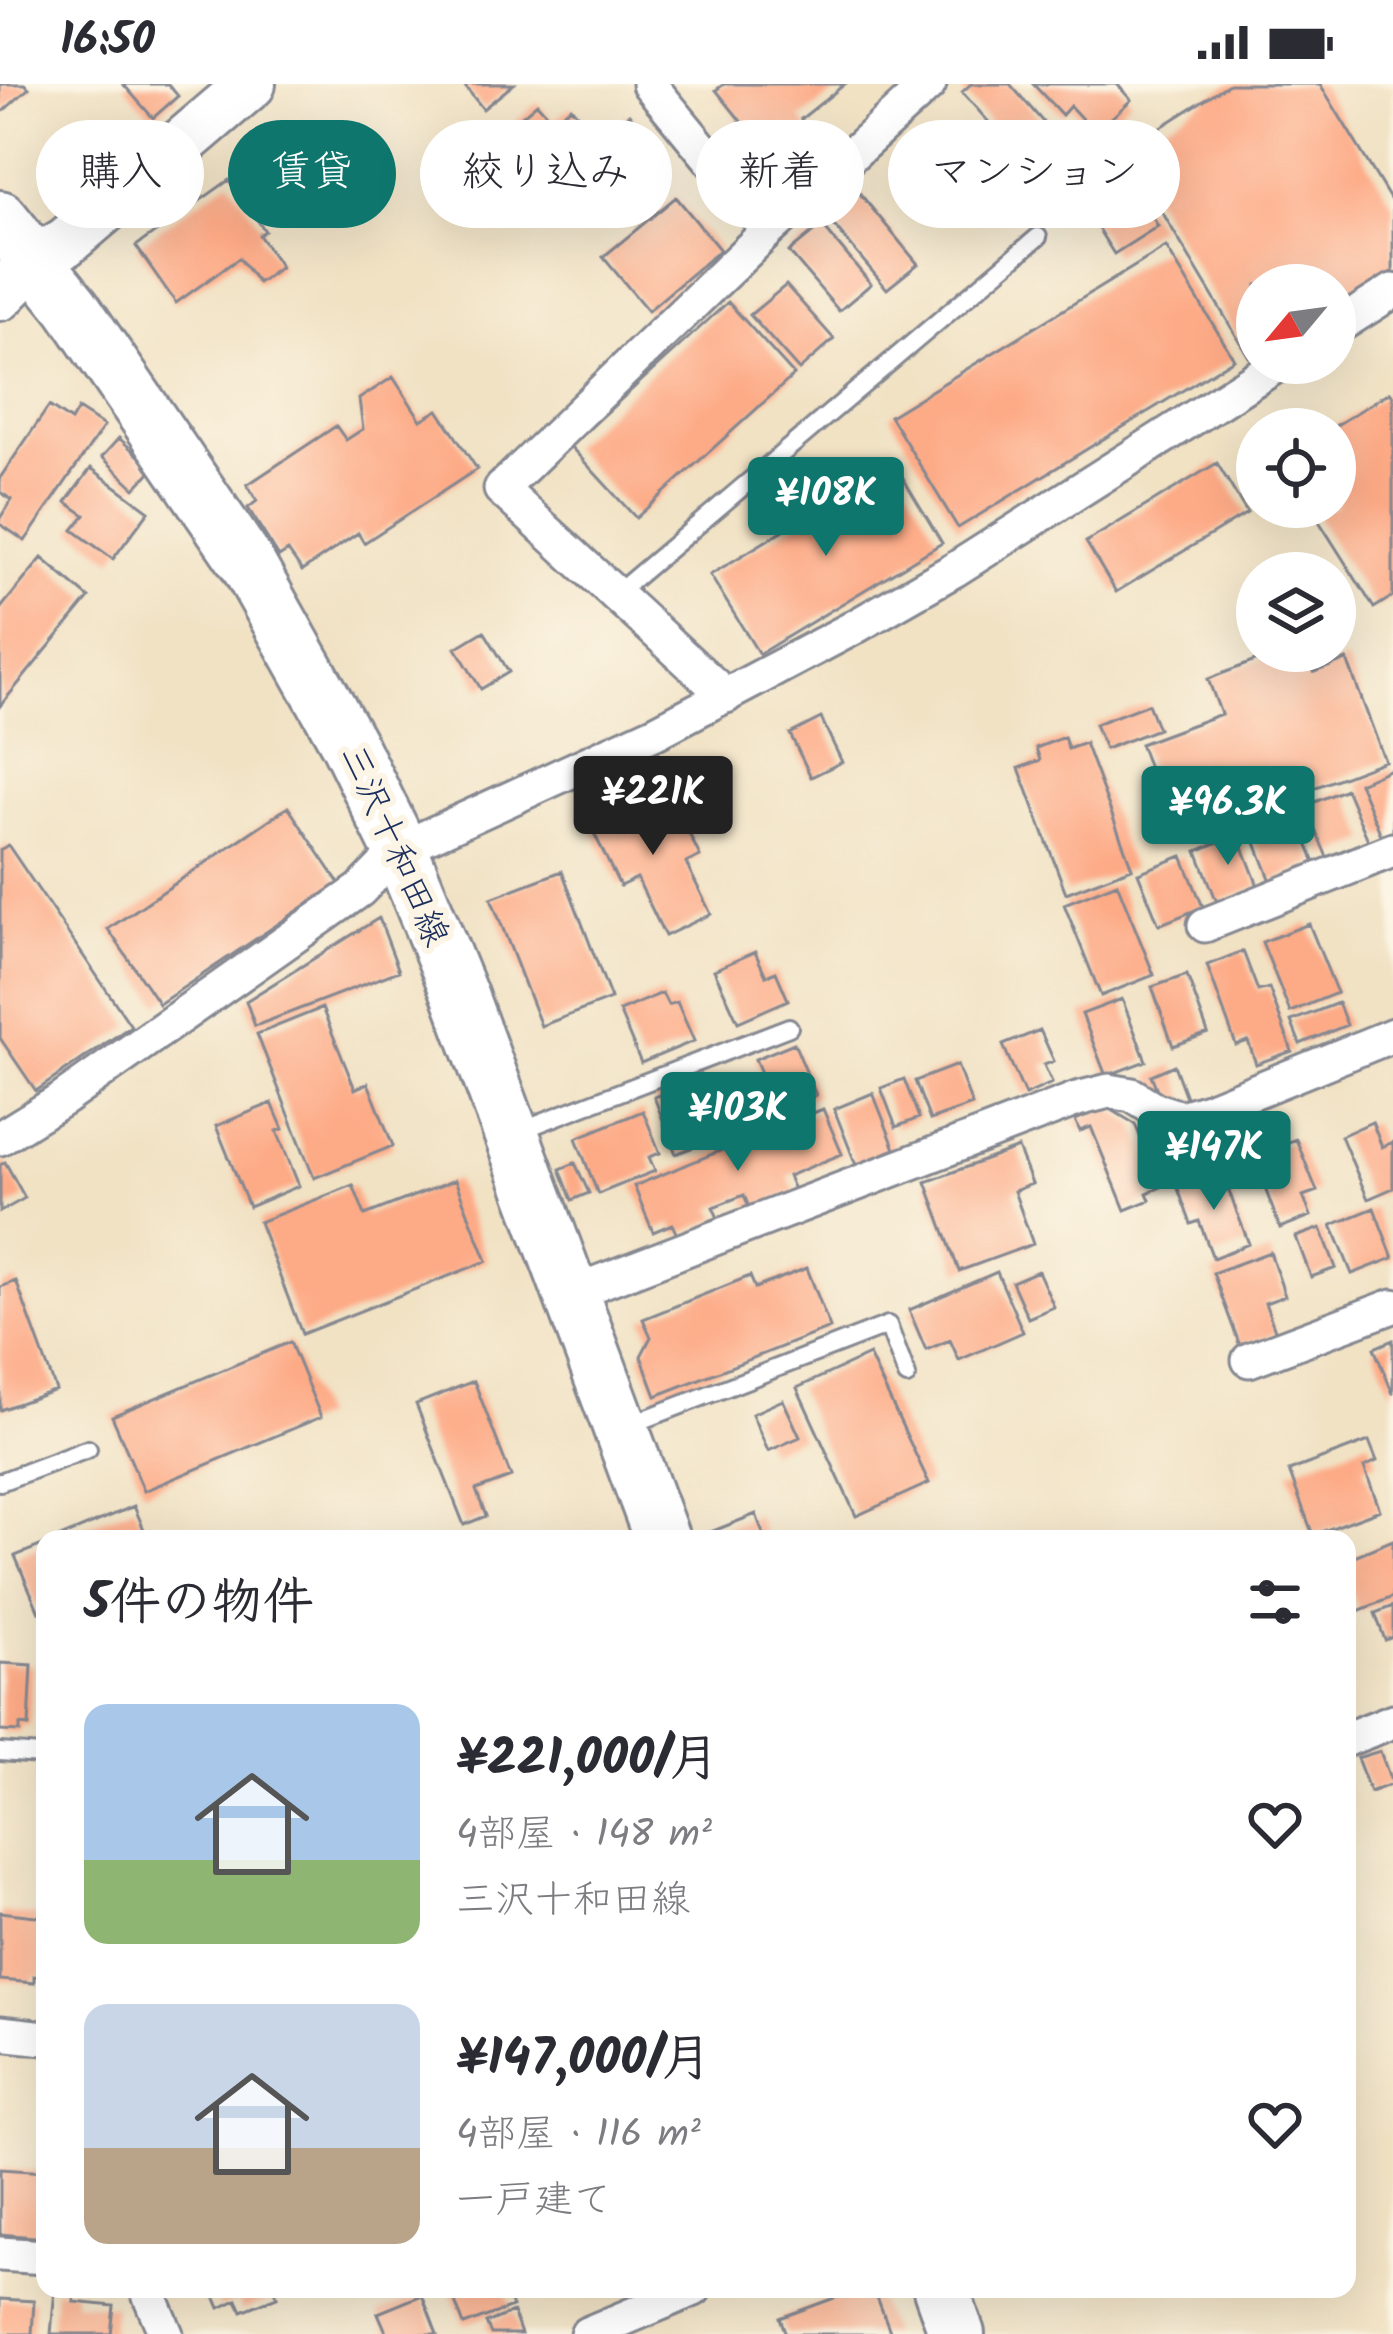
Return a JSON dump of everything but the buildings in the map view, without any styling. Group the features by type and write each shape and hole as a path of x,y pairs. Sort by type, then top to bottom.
{"main road":[{"name":"三沢十和田線","path":"0,218 17,279 73,307 247,563 348,743 400,848 459,993 659,1530"},
{"path":"943,2298 957,2334"}],"street":[{"path":"17,279 251,84"},
{"path":"649,84 769,230"},
{"path":"726,696 502,489 769,230 928,84"},
{"path":"1356,315 1393,291"},
{"path":"0,1138 63,1099 360,890 400,848 726,696 954,570 1247,384"},
{"path":"1204,925 1393,850"},
{"path":"569,1294 1077,1099 1109,1091 1132,1094 1156,1110 1181,1118 1393,1035"},
{"path":"1249,1360 1393,1306"},
{"path":"1356,1735 1393,1721"},
{"path":"0,2033 36,2037"},
{"path":"0,2254 36,2256"},
{"path":"151,2298 166,2334"},
{"path":"587,2334 673,2298"}],"lane":[{"path":"616,594 1038,237"},
{"path":"510,1135 789,1027"},
{"path":"620,1429 888,1324 907,1376"},
{"path":"0,1482 88,1449"},
{"path":"0,1752 36,1755"}]}
